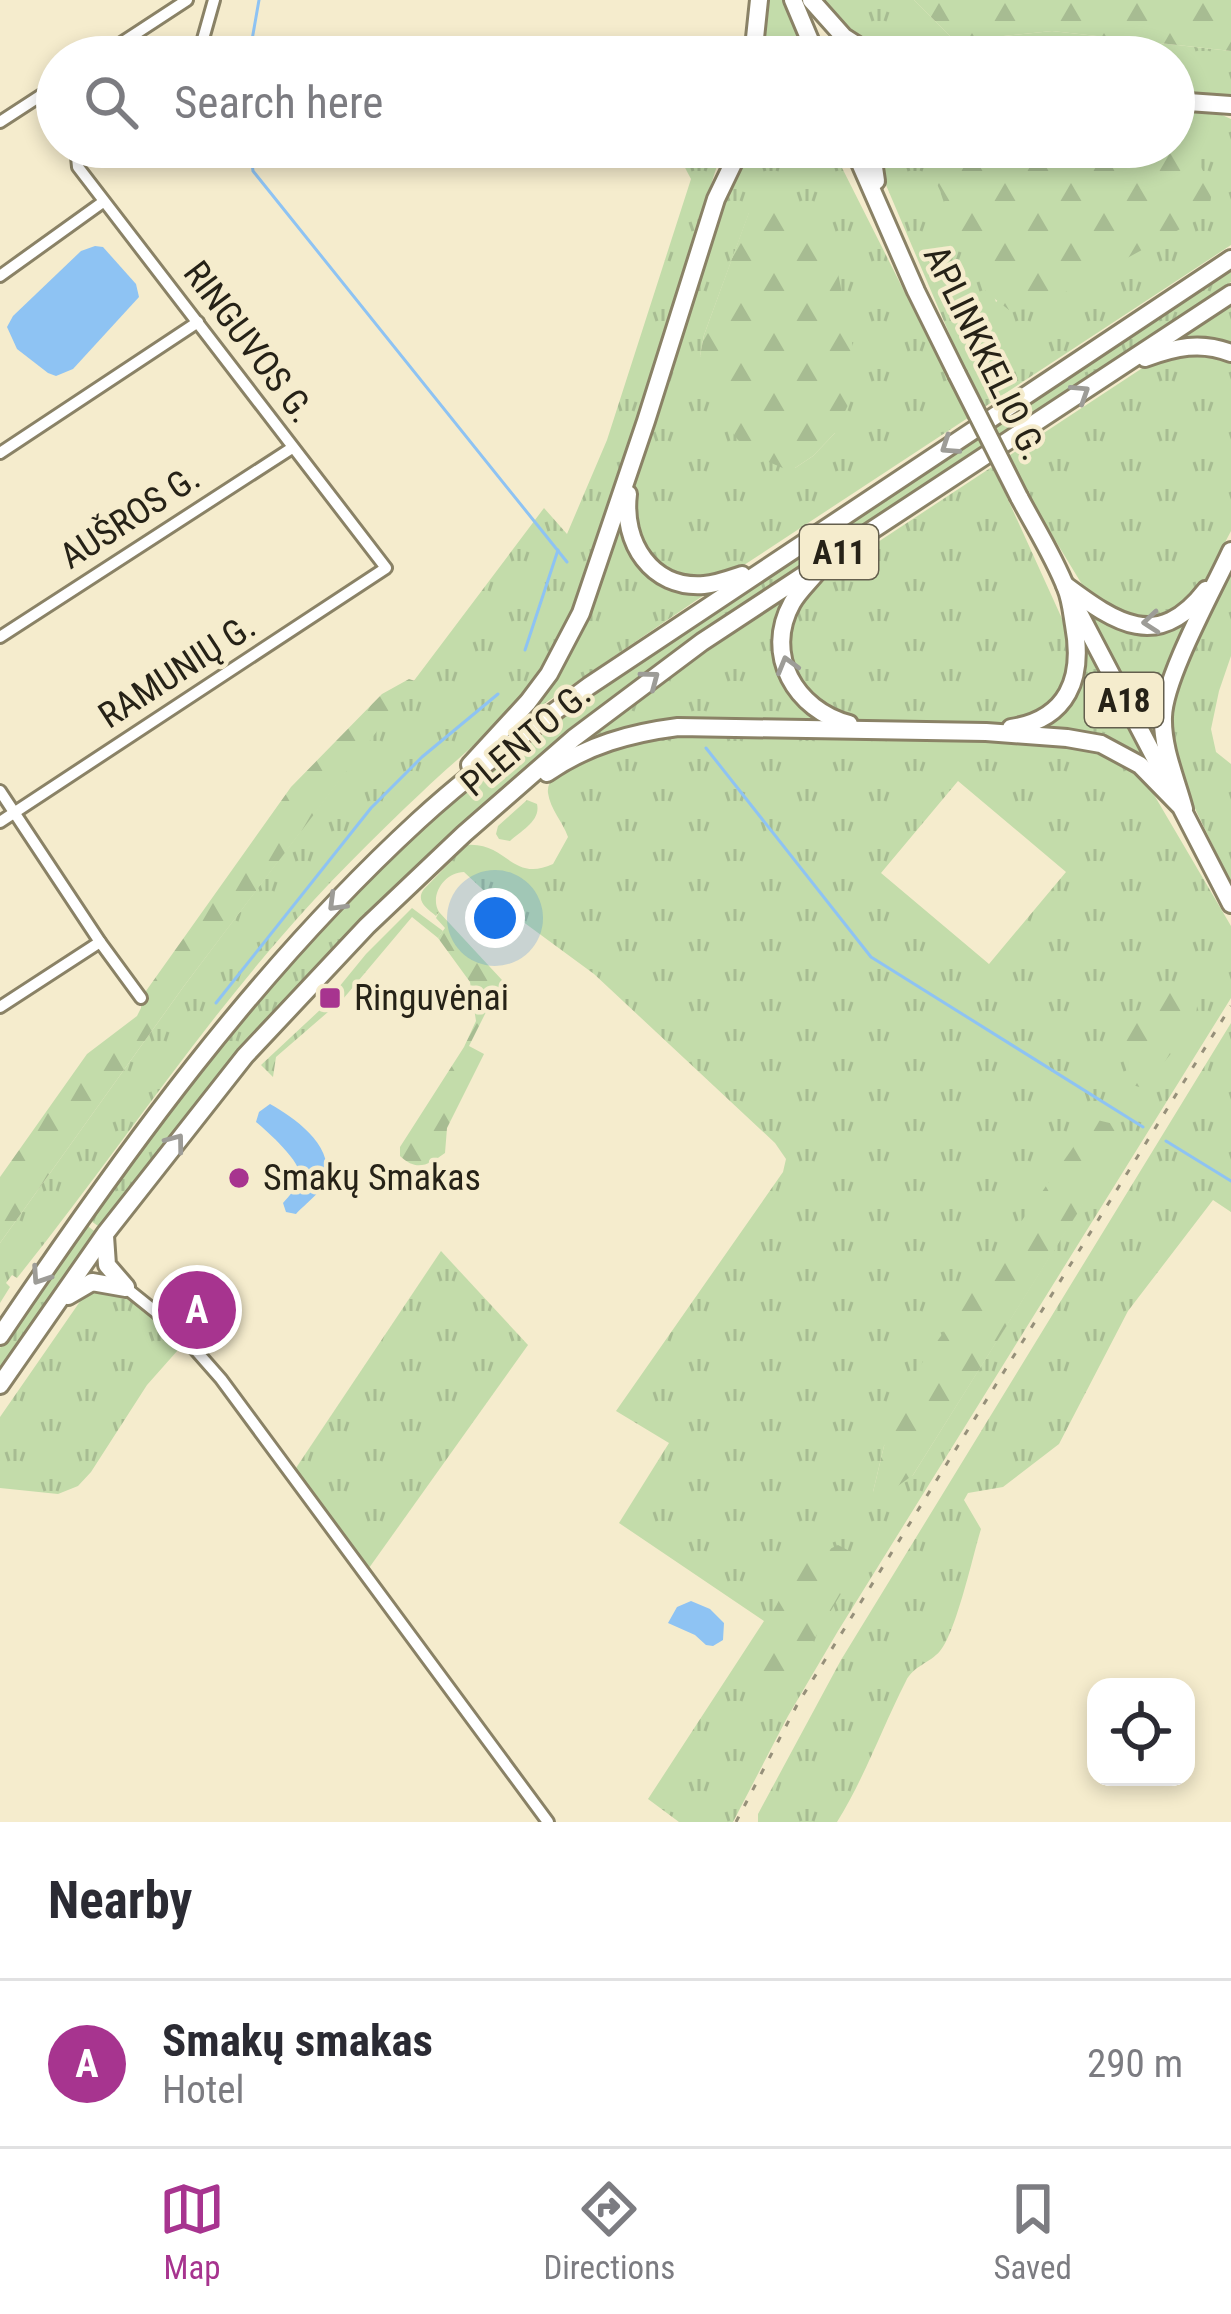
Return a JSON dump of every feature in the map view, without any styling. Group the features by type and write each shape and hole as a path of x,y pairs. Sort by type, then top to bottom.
{"highway":[{"path":"755,36 759,0"},
{"path":"793,0 808,36"},
{"path":"812,0 843,36"},
{"path":"1195,102 1231,109"},
{"path":"418,820 528,702 566,645 646,422 724,168"},
{"path":"716,199 731,168"},
{"path":"857,168 870,186"},
{"name":"APLINKKELIO G.","path":"863,168 957,374 1231,904"},
{"path":"874,168 879,206"},
{"name":"PLENTO G.","path":"0,1336 80,1216 178,1084 320,918 418,820 572,699 1231,256"},
{"name":"PLENTO G.","path":"0,1385 105,1234 206,1102 404,889 464,834 574,738 701,642 1231,294"},
{"path":"1122,366 1199,345 1231,353"},
{"path":"646,422 626,511 627,528 645,562 667,579 701,586 766,567"},
{"path":"1066,588 1120,622 1157,625 1191,609 1228,558"},
{"path":"1183,811 1165,740 1165,705 1228,558"},
{"path":"827,559 792,602 781,647 784,666 804,700 820,714 873,731"},
{"path":"986,732 1040,720 1067,695 1079,659 1066,588"},
{"path":"464,834 551,769 603,743 678,728 986,732 1083,740 1140,765 1183,811"},
{"path":"105,1234 107,1265 126,1288"},
{"path":"53,1307 92,1282 126,1288"}],"street":[{"path":"132,36 187,0"},
{"path":"204,36 214,0"},
{"path":"0,122 36,99"},
{"name":"RINGUVOS G.","path":"79,168 386,568"},
{"path":"0,276 103,202"},
{"path":"0,453 198,322"},
{"name":"AUŠROS G.","path":"0,637 292,448"},
{"name":"RAMUNIŲ G.","path":"0,822 386,568"},
{"path":"0,791 141,998"},
{"path":"0,1006 100,942"},
{"path":"126,1288 177,1329 221,1379 548,1822"}],"green space":[{"path":"766,0 783,0 798,36 762,36"},
{"path":"817,0 914,0 950,36 849,36"},
{"path":"914,0 1231,0 1231,51 1195,47 1195,36 1052,31 950,36"},
{"path":"1052,31 1097,36 1004,36"},
{"path":"1195,47 1231,51 1231,98 1195,94"},
{"path":"1195,112 1231,119 1231,245 741,567 705,580 678,577 657,567 637,543 633,493 736,168 842,168 954,390 969,380 879,168 949,168 996,302 1151,168 1195,168","holes":["749,213 835,433 795,468 700,356"]},
{"path":"1195,158 1211,199 1204,216 1034,309 1009,310 986,292 937,184 943,168 1195,168"},
{"path":"685,168 716,168 581,594 553,652 505,716 367,845 281,937 17,1278 12,1275 0,1303 0,1243 184,986 544,508 567,534 607,440 691,179"},
{"path":"759,202 822,221 831,239 857,367 835,433 795,468 785,469 755,456 738,440 723,420 700,356 749,212"},
{"path":"1231,272 1231,282 715,621 474,813 334,946 180,1126 101,1228 88,1219 148,1132 289,963 392,855 477,781 598,686"},
{"path":"1231,305 1231,347 1206,339 1179,340"},
{"path":"1188,351 1231,359 1231,531 1202,586 1167,617 1132,620 1086,591 1021,484 1005,493 1064,623 1068,643 1068,675 1054,702 1011,722 872,721 838,716 809,695 791,668 786,642 808,588 1150,363"},
{"path":"617,522 631,555 648,575 671,586 707,593 516,723 539,696"},
{"path":"1231,565 1231,656 1211,729 1216,752 1231,764 1231,883 1186,790 1168,731 1183,670"},
{"path":"790,594 777,660 825,724 664,722 590,739 687,665"},
{"path":"1087,610 1111,624 1196,614 1156,712 1155,740"},
{"path":"1084,642 1148,762 1096,736 1038,728 1054,719"},
{"path":"409,679 415,681 184,986 0,1243 0,1177 87,1054 137,1016 141,998 291,787 382,694"},
{"path":"653,733 1030,741 1082,745 1108,753 1143,776 1231,926 1231,998 838,1631 733,1822 679,1822 648,1799 764,1621 619,1523 669,1443 616,1411 783,1172 786,1159 775,1143 594,974 496,902 464,872 441,886 436,916 421,897 467,845 492,849 528,869 553,864 568,837 549,799 550,782 573,763","holes":["958,781 1066,872 989,964 881,873","1118,1125 1118,1147 913,1475 873,1492 884,1446"]},
{"path":"527,800 537,804 533,821 510,841 499,839 498,826"},
{"path":"412,908 443,931 438,938 412,917 343,999 276,1057 273,1077 261,1065 321,1009"},
{"path":"439,912 502,980 469,1046 484,1054 447,1128 445,1153 417,1165 400,1156 400,1147 476,1021 470,982 438,938 445,928 436,918"},
{"path":"1185,977 1199,989 1195,1024 1143,1088 1125,1083 1128,1057 1111,1038 1127,1013 1160,1005 1165,989"},
{"path":"1231,1023 1231,1212 1213,1200 1128,1311 1059,1444 1003,1487 968,1493 964,1500 981,1529 952,1628 940,1651 906,1681 837,1822 758,1822 758,1814 841,1660"},
{"path":"1093,1119 1118,1125 1119,1147 913,1475 884,1496 873,1492 884,1446 915,1373"},
{"path":"85,1224 97,1233 0,1372 0,1348"},
{"path":"441,1251 528,1345 369,1568 294,1471"},
{"path":"101,1291 122,1294 189,1350 178,1350 147,1385 78,1486 58,1494 0,1488 0,1417 81,1300"},
{"path":"838,1545 857,1555 852,1575 796,1670 782,1679 751,1669 757,1641 799,1564"}],"water":[{"path":"103,247 136,284 139,297 73,369 56,376 17,349 7,327 81,251"},
{"path":"270,1104 309,1133 327,1165 322,1187 296,1214 286,1212 283,1203 298,1184 296,1163 256,1122 259,1112"},
{"path":"691,1601 710,1609 724,1623 723,1640 706,1645 668,1623 677,1607"}],"waterway":[{"path":"253,36 259,0"},
{"path":"253,168 567,562"},
{"path":"525,650 558,550"},
{"path":"216,1003 371,808 422,757 498,694"},
{"path":"706,748 871,957 1143,1127"},
{"path":"1166,1141 1231,1181"}],"railway":[{"path":"736,1822 797,1705 1231,1006"}],"place":[{"name":"Ringuvėnai","path":"330,998"},
{"name":"Smakų Smakas","path":"239,1178"},
{"name":"Smakų smakas","path":"197,1310"}]}
